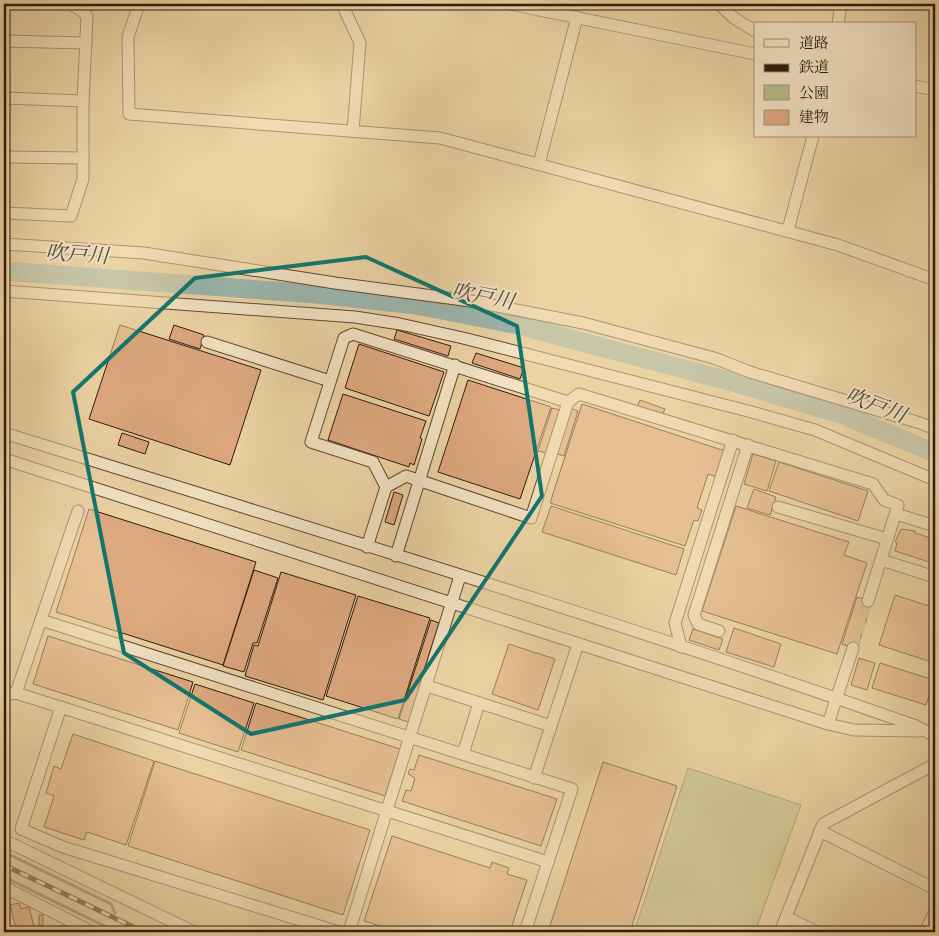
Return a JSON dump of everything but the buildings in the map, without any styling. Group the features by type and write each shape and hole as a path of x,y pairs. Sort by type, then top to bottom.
{"street":[{"path":"4,213 71,216 83,179 83,101 87,16 70,4"},
{"path":"139,4 128,37 129,114 440,138 788,230 838,245 935,280"},
{"path":"342,4 360,43 353,131"},
{"path":"510,4 754,54"},
{"path":"719,4 734,18 754,30"},
{"path":"838,22 841,4"},
{"path":"539,164 577,17"},
{"path":"4,41 86,43"},
{"path":"916,86 935,90"},
{"path":"4,98 83,101"},
{"path":"788,230 813,138"},
{"path":"4,157 83,158"},
{"path":"4,244 144,253 335,283 471,300 584,323 714,358 750,372 935,429"},
{"path":"4,291 355,317 400,324 463,338 815,430 935,480"},
{"path":"367,547 386,487 374,462 311,442 344,338 353,334 568,402"},
{"path":"207,342 330,381"},
{"path":"396,556 455,365"},
{"path":"386,487 406,476 531,518 568,402 579,394 873,484 884,500 898,505 868,600"},
{"path":"4,434 681,647 838,698 916,726 930,734"},
{"path":"681,647 675,623 732,440"},
{"path":"719,631 698,624 694,616 740,492 748,445"},
{"path":"4,459 828,724 854,730 930,734"},
{"path":"719,486 740,492"},
{"path":"778,506 887,539"},
{"path":"16,693 78,511"},
{"path":"896,514 935,526"},
{"path":"880,560 935,577"},
{"path":"349,932 460,576"},
{"path":"40,620 572,789 525,932"},
{"path":"534,778 578,644"},
{"path":"828,724 853,648"},
{"path":"427,686 551,726"},
{"path":"4,695 16,693 548,862"},
{"path":"463,754 480,703"},
{"path":"61,707 21,829 63,847 339,932"},
{"path":"780,932 823,824 935,764"},
{"path":"820,831 935,889"},
{"path":"4,840 194,932"},
{"path":"4,886 75,928 92,932"},
{"path":"925,932 935,912"},
{"path":"786,917 817,932"}],"highlighted area":[{"path":"366,257 517,326 542,496 405,700 251,734 124,653 73,392 195,278"}],"green space":[{"path":"688,768 801,805 755,932 634,932"}],"waterway":[{"name":"吹戸川","path":"4,271 316,294 416,305 514,324 729,381 843,415 935,453"},
{"path":"4,852 111,904 115,913"},
{"path":"4,877 117,932"}],"tunnel":[{"path":"853,648 868,601"}],"railway":[{"path":"4,865 144,932"}]}
